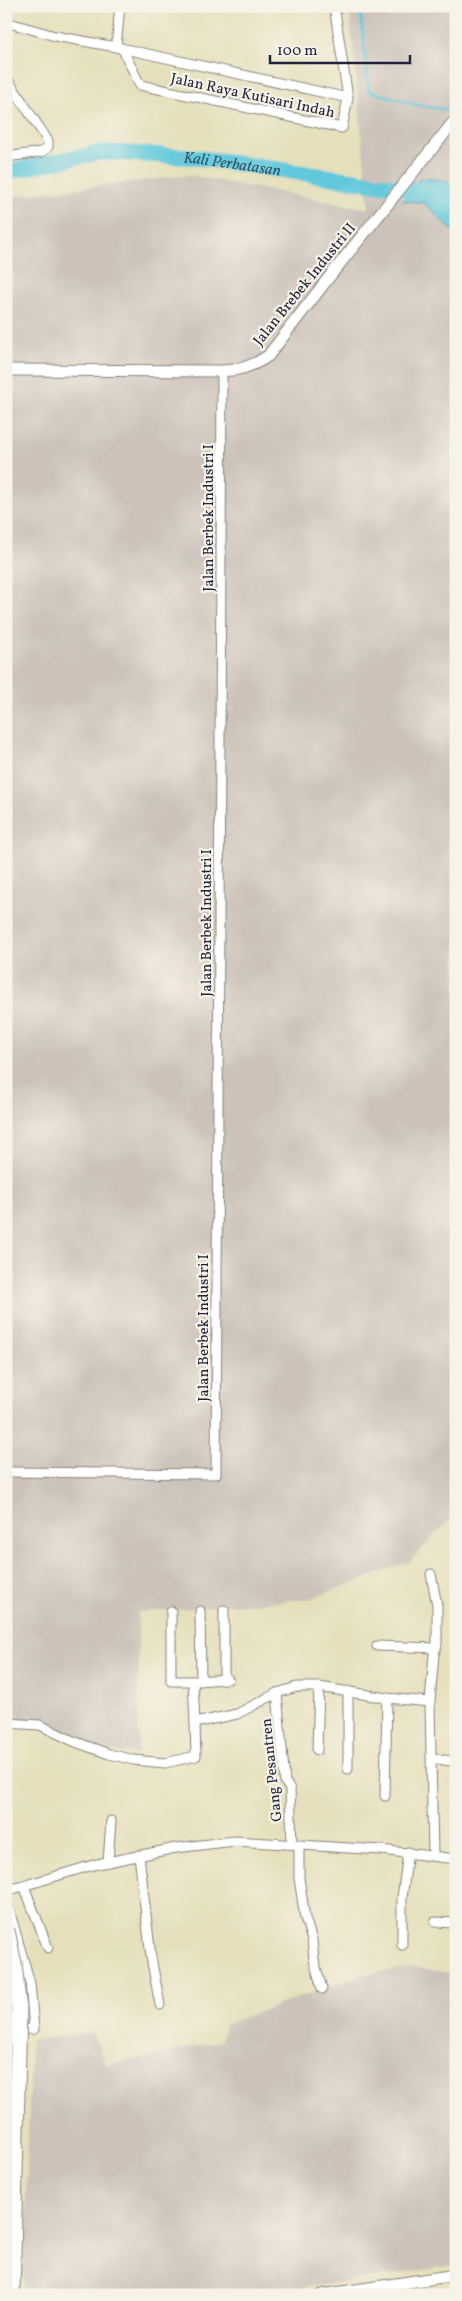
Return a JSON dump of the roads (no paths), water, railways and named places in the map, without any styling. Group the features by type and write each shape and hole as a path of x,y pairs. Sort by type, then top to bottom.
{"highway":[{"path":"6,1926 14,1963 19,2010 12,2295"}],"street":[{"path":"119,47 120,6"},
{"path":"332,6 335,12 348,98"},
{"name":"Jalan Raya Kutisari Indah","path":"6,22 55,36 119,47 348,98 342,128 140,84 119,47"},
{"path":"6,77 48,141 48,147 42,152 6,157"},
{"name":"Jalan Brebek Industri II","path":"6,370 222,371 240,370 255,365 268,356 456,119"},
{"name":"Jalan Berbek Industri I","path":"6,1472 216,1474 222,371"},
{"path":"431,1574 437,1605 437,1644 430,1702 433,1856"},
{"path":"171,1611 171,1681 197,1681 226,1679 224,1610"},
{"path":"6,1723 40,1725 73,1741 109,1754 165,1763 196,1756 195,1723 200,1611"},
{"path":"377,1646 436,1648"},
{"path":"195,1723 238,1714 277,1693 297,1687 319,1687 387,1698 430,1702"},
{"path":"317,1750 319,1687"},
{"path":"348,1692 348,1769"},
{"name":"Gang Pesantren","path":"277,1693 285,1782 290,1789 305,1918 312,1940 314,1960 322,1989"},
{"path":"385,1796 387,1698"},
{"path":"432,1758 456,1762"},
{"path":"108,1862 111,1822"},
{"path":"6,2030 34,2029 30,1983 6,1891 139,1855 176,1848 234,1841 408,1852 456,1859"},
{"path":"402,1945 402,1898 408,1852"},
{"path":"139,1855 151,1957 160,2005"},
{"path":"24,1886 48,1948"},
{"path":"435,1922 456,1923"},
{"path":"322,2295 456,2275"}],"water":[{"path":"420,178 444,180 456,187 456,234 424,203 403,201"}],"waterway":[{"path":"360,6 369,91 422,106 456,111"},
{"name":"Kali Perbatasan","path":"6,172 101,152 193,157 432,192 448,196 456,204"}]}
